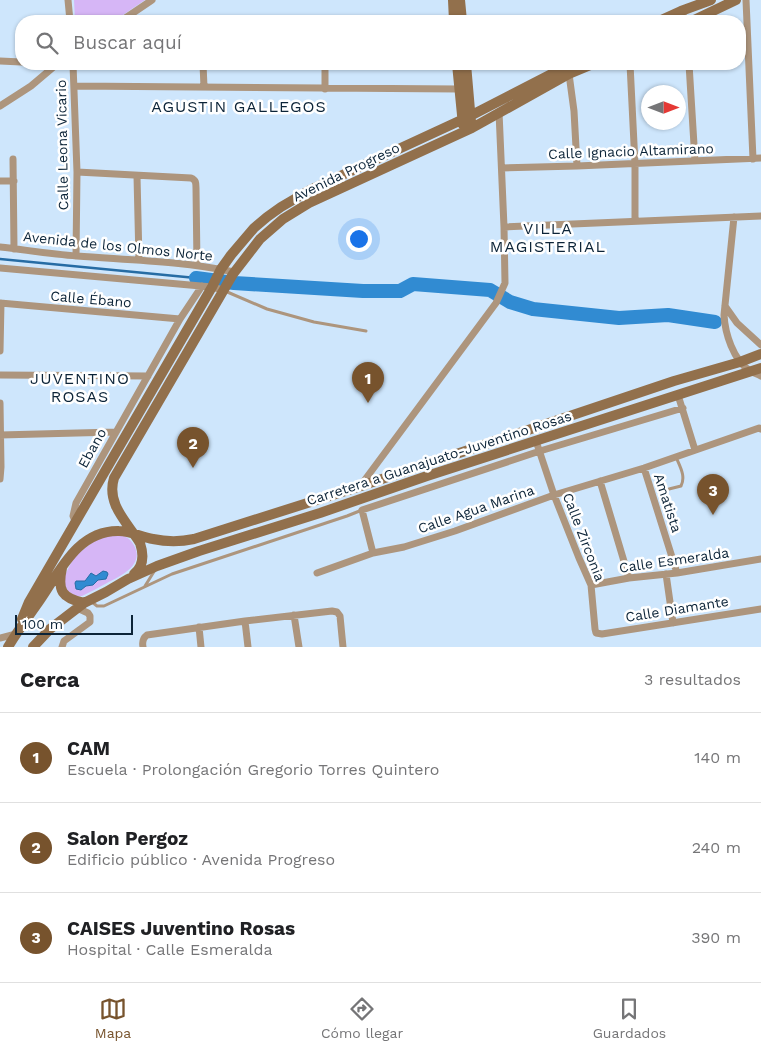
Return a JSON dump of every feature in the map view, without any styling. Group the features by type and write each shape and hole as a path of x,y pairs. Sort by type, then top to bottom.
{"main road":[{"path":"453,0 454,15"},
{"path":"460,0 461,15"},
{"path":"681,11 687,0"},
{"path":"672,15 713,3 736,0"},
{"path":"699,15 713,3"},
{"path":"457,70 459,90 468,130"},
{"path":"466,70 466,118"},
{"name":"Avenida Progreso","path":"18,631 29,602 127,433 209,286 231,254 254,228 280,207 310,190 568,70"},
{"name":"Avenida Progreso","path":"134,533 114,505 112,491 114,478 224,288 260,239 295,211 309,203 468,130 568,70"},
{"name":"Carretera a Guanajuato-Juventino Rosas","path":"134,533 151,539 170,542 194,540 761,354"},
{"name":"Carretera a Guanajuato-Juventino Rosas","path":"128,579 199,551 538,446 678,395 761,368"},
{"path":"127,433 137,439"},
{"path":"73,526 63,564 61,586 62,591 67,597 84,604"},
{"path":"8,647 63,564 78,547 93,537 115,531 134,533 140,543 143,556 141,567 138,571 128,579 84,604 50,629 33,647"}],"street":[{"path":"68,0 69,15"},
{"path":"129,15 152,0"},
{"path":"746,0 757,159"},
{"path":"681,11 683,15"},
{"path":"0,61 15,62"},
{"path":"0,106 31,86 50,70"},
{"name":"Calle Leona Vicario","path":"74,70 77,172 76,256"},
{"path":"203,70 204,87"},
{"path":"325,70 325,89"},
{"path":"570,70 577,166"},
{"path":"630,70 635,164 635,221"},
{"path":"689,70 695,161"},
{"path":"75,86 459,90"},
{"path":"361,486 496,303 504,287 504,228 499,112"},
{"path":"13,159 14,249"},
{"name":"Calle Ignacio Altamirano","path":"502,168 757,159"},
{"path":"77,172 191,178 195,180 197,265"},
{"path":"137,176 138,260"},
{"path":"0,180 14,181"},
{"path":"504,228 761,216"},
{"path":"734,217 724,324 732,348 740,362 750,371 761,376"},
{"name":"Avenida de los Olmos Norte","path":"0,247 76,256 197,265 234,273"},
{"path":"0,268 224,288"},
{"name":"Ebano","path":"73,526 76,502 180,319 209,286"},
{"path":"0,303 0,351"},
{"name":"Calle Ébano","path":"0,303 180,319"},
{"path":"725,306 737,323 761,345"},
{"path":"0,375 148,376"},
{"path":"678,395 695,450"},
{"path":"0,404 0,479"},
{"path":"373,553 362,510 538,446 683,408"},
{"name":"Calle Agua Marina","path":"317,573 373,553 404,547 455,531 554,495 644,468 760,428"},
{"path":"0,435 116,432"},
{"name":"Calle Zirconia","path":"538,446 554,495 592,585 595,629 597,633"},
{"name":"Amatista","path":"644,468 677,573"},
{"path":"600,482 629,578"},
{"name":"Calle Esmeralda","path":"592,585 629,578 677,573 761,560"},
{"path":"666,574 673,623"},
{"path":"62,647 64,641 90,622 90,616 84,604"},
{"name":"Calle Diamante","path":"597,633 602,634 761,609"},
{"path":"143,647 142,642 147,635 332,611 337,612 340,616 343,647"},
{"path":"294,616 299,647"},
{"path":"245,621 248,647"},
{"path":"199,627 201,647"},
{"path":"0,638 18,631"}],"lane":[{"path":"224,288 267,309 314,322 366,331"},
{"path":"669,489 681,486 683,481 676,457"},
{"path":"84,604 104,606 172,574 362,510"},
{"path":"144,587 157,566"}],"shaded area":[{"path":"74,0 145,0 123,15 75,15"},
{"path":"119,534 130,540 136,550 137,556 128,571 82,596 75,596 68,591 64,584 65,575 74,557 98,538"}],"water":[{"path":"103,571 108,574 106,579 98,580 93,585 86,586 81,590 76,589 76,581 85,581 91,573 96,576"}],"waterway":[{"path":"0,259 196,278"},
{"path":"196,278 234,283 363,291 400,291 413,284 490,290 510,302 533,309 619,318 668,315 715,322"}],"place":[{"name":"CAM","path":"368,403"},
{"name":"Salon Pergoz","path":"193,468"},
{"name":"CAISES Juventino Rosas","path":"713,515"}],"district":[{"name":"AGUSTIN GALLEGOS","path":"239,106"},
{"name":"VILLA MAGISTERIAL","path":"548,237"},
{"name":"JUVENTINO ROSAS","path":"80,387"}]}
